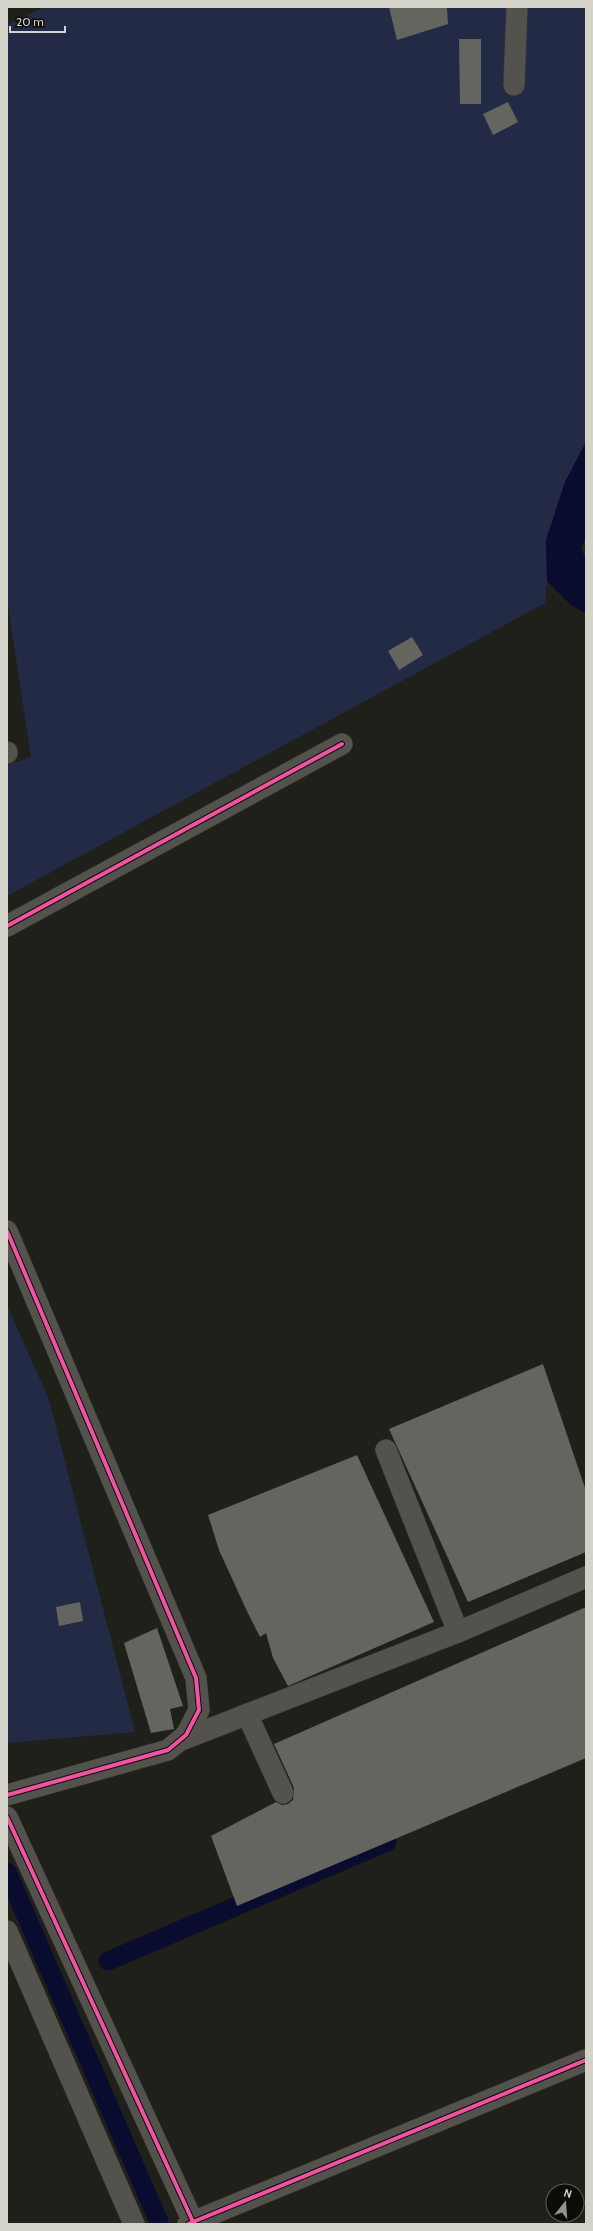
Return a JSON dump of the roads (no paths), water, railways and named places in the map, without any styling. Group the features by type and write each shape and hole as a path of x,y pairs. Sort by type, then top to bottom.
{"street":[{"path":"514,85 517,7"},
{"path":"7,926 342,744"},
{"path":"7,1231 196,1678 199,1710 186,1734 168,1750 7,1794"},
{"path":"386,1450 458,1632"},
{"path":"179,1741 458,1632 586,1577"},
{"path":"247,1714 283,1793"},
{"path":"7,1817 192,2223 586,2060"},
{"path":"7,1931 134,2224"}],"waterway":[{"path":"108,1961 387,1842"},
{"path":"7,1872 159,2222"}]}
